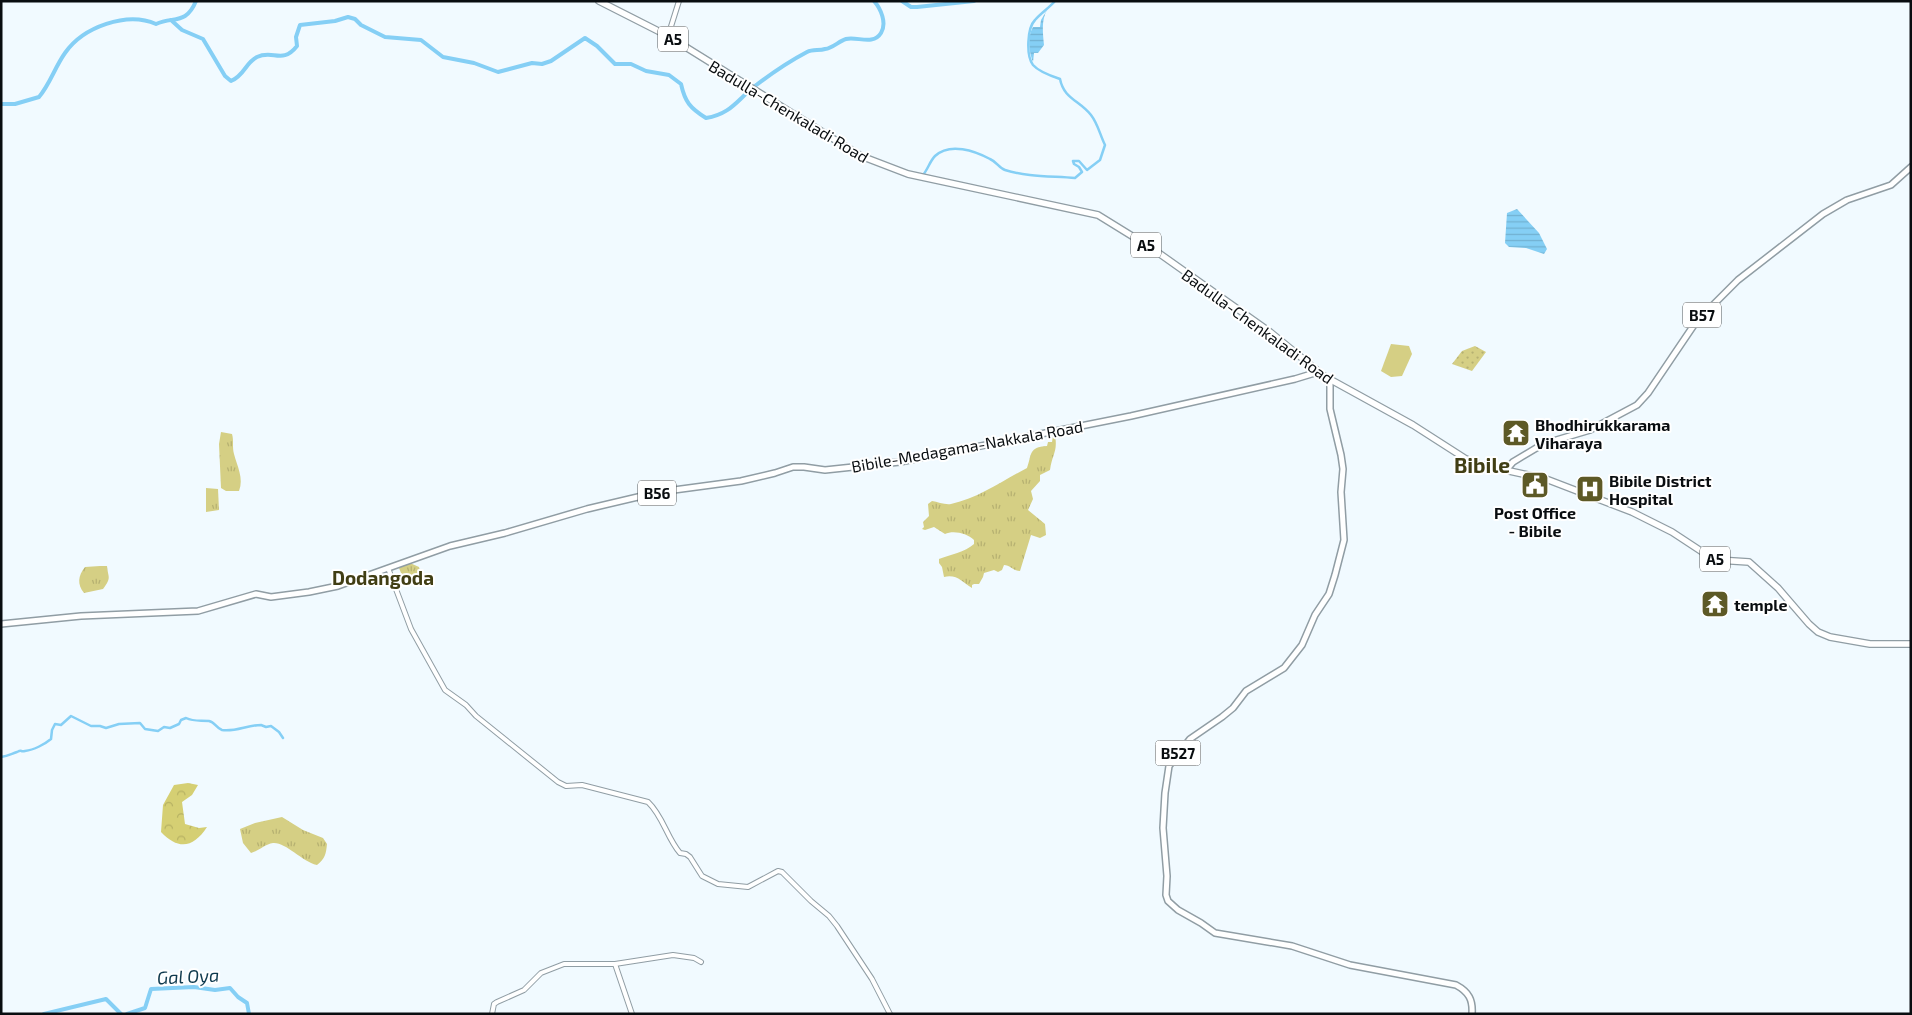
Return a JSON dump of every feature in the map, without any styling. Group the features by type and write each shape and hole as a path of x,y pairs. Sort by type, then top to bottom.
{"highway":[{"name":"Badulla-Chenkaladi Road","path":"599,1 668,36 861,156 891,169 1098,215 1153,249 1270,332 1318,372 1414,425 1466,459 1482,465 1546,479 1632,512 1672,532 1710,557 1718,560 1749,562 1778,588 1809,624 1830,637 1870,644 1911,644"}],"main road":[{"path":"668,36 679,1"},
{"name":"B57","path":"1506,470 1513,462 1543,444 1590,430 1637,404 1648,393 1696,322 1738,280 1823,214 1847,200 1891,185 1911,167"},
{"name":"Bibile-Medagama-Nakkala Road","path":"1,624 81,616 198,611 256,594 271,597 338,586 450,546 659,492 741,480 793,468 804,467 825,470 900,462 1157,410 1296,379 1318,372"},
{"name":"B527","path":"1330,379 1330,409 1343,470 1341,492 1344,540 1329,594 1315,615 1302,644 1284,668 1246,691 1233,708 1190,739 1169,766 1163,828 1167,876 1166,895 1168,901 1178,910 1201,922 1215,933 1292,946 1350,965 1458,986 1468,993 1472,1001 1472,1014"},
{"path":"388,568 411,629 447,692 466,705 476,716 558,782 566,786 585,786 648,802 664,824 676,848 680,853 690,857 702,876 708,881 748,887 778,871 782,872 829,916 837,926 868,971 890,1014"},
{"path":"492,1014 494,1004 524,990 535,978 555,966 571,963 615,964 673,955 694,958 701,962"},
{"path":"615,964 632,1014"}],"green space":[{"path":"1391,344 1409,346 1412,354 1402,376 1391,377 1381,371"},
{"path":"1475,346 1486,352 1472,371 1452,364 1462,351"},
{"path":"221,432 232,434 233,451 240,477 239,491 226,491 221,488 219,444"},
{"path":"1055,435 1055,449 1050,470 1040,475 1040,481 1031,491 1033,499 1028,510 1045,524 1046,535 1040,538 1031,535 1020,571 1004,565 1002,570 998,572 994,570 984,573 979,584 972,585 972,588 956,578 944,577 939,559 966,549 974,544 974,540 960,533 952,532 945,534 934,527 922,529 924,527 923,522 929,516 928,504 932,501 951,504 971,498 990,489 1027,468 1034,450 1047,446 1048,442 1052,442"},
{"path":"206,488 218,489 219,510 206,512"},
{"path":"410,563 419,567 422,578 406,585 399,568"},
{"path":"107,566 109,578 103,589 84,593 79,583 85,567"},
{"path":"188,783 198,785 192,795 182,802 185,824 199,828 207,827 197,839 186,844 180,844 174,842 161,832 163,805 174,785"},
{"path":"282,817 303,830 323,838 327,844 320,863 317,865 311,863 278,843 270,844 251,853 243,843 240,829 255,823"}],"water":[{"path":"1047,10 1043,23 1044,45 1038,53 1034,53 1033,62 1029,40 1031,31 1033,27 1040,27 1041,20"},
{"path":"1517,209 1539,233 1547,249 1544,254 1526,248 1509,247 1505,243 1507,213"}],"waterway":[{"name":"Gal Oya","path":"1,104 15,104 39,97 65,53 73,44 94,29 106,24 132,19 145,20 156,24 184,17 192,9 196,1"},
{"path":"171,20 182,30 203,39 225,76 231,81 239,76 250,62 257,57 263,55 282,56 292,52 297,46 296,37 300,25 335,21 348,17 355,19 361,25 385,37 421,40 443,57 474,63 498,72 532,63 542,64 551,61 585,38 597,46 615,64 631,64 646,71 669,75 681,84 689,104 706,118 728,110 755,86 807,52 828,48 850,38 869,40 878,37 883,29 883,21 881,12 874,1"},
{"path":"902,1 911,7 974,1"},
{"path":"923,175 935,156 948,149 970,151 992,160 1005,170 1040,176 1075,178 1082,172 1073,161 1079,161 1087,170 1100,160 1105,145 1091,115 1068,95 1060,79 1038,70 1033,65 1029,55 1028,42 1032,24 1055,1"},
{"path":"1,757 43,745 51,739 55,724 61,725 71,716 91,726 106,728 119,724 140,723 145,729 158,731 164,727 170,728 179,724 181,720 186,718 211,722 222,730 256,725 271,726 283,738"},
{"name":"Gal Oya","path":"127,1014 145,1008 151,989 194,987 215,990 230,988 247,1003 249,1014"},
{"name":"Gal Oya","path":"44,1014 106,999 121,1014"}],"place":[{"name":"Bhodhirukkarama Viharaya","path":"1516,433"},
{"name":"Post Office - Bibile","path":"1535,485"},
{"name":"Bibile District Hospital","path":"1590,489"},
{"name":"temple","path":"1715,604"}],"district":[{"name":"Bibile","path":"1482,464"},
{"name":"Dodangoda","path":"383,577"}]}
